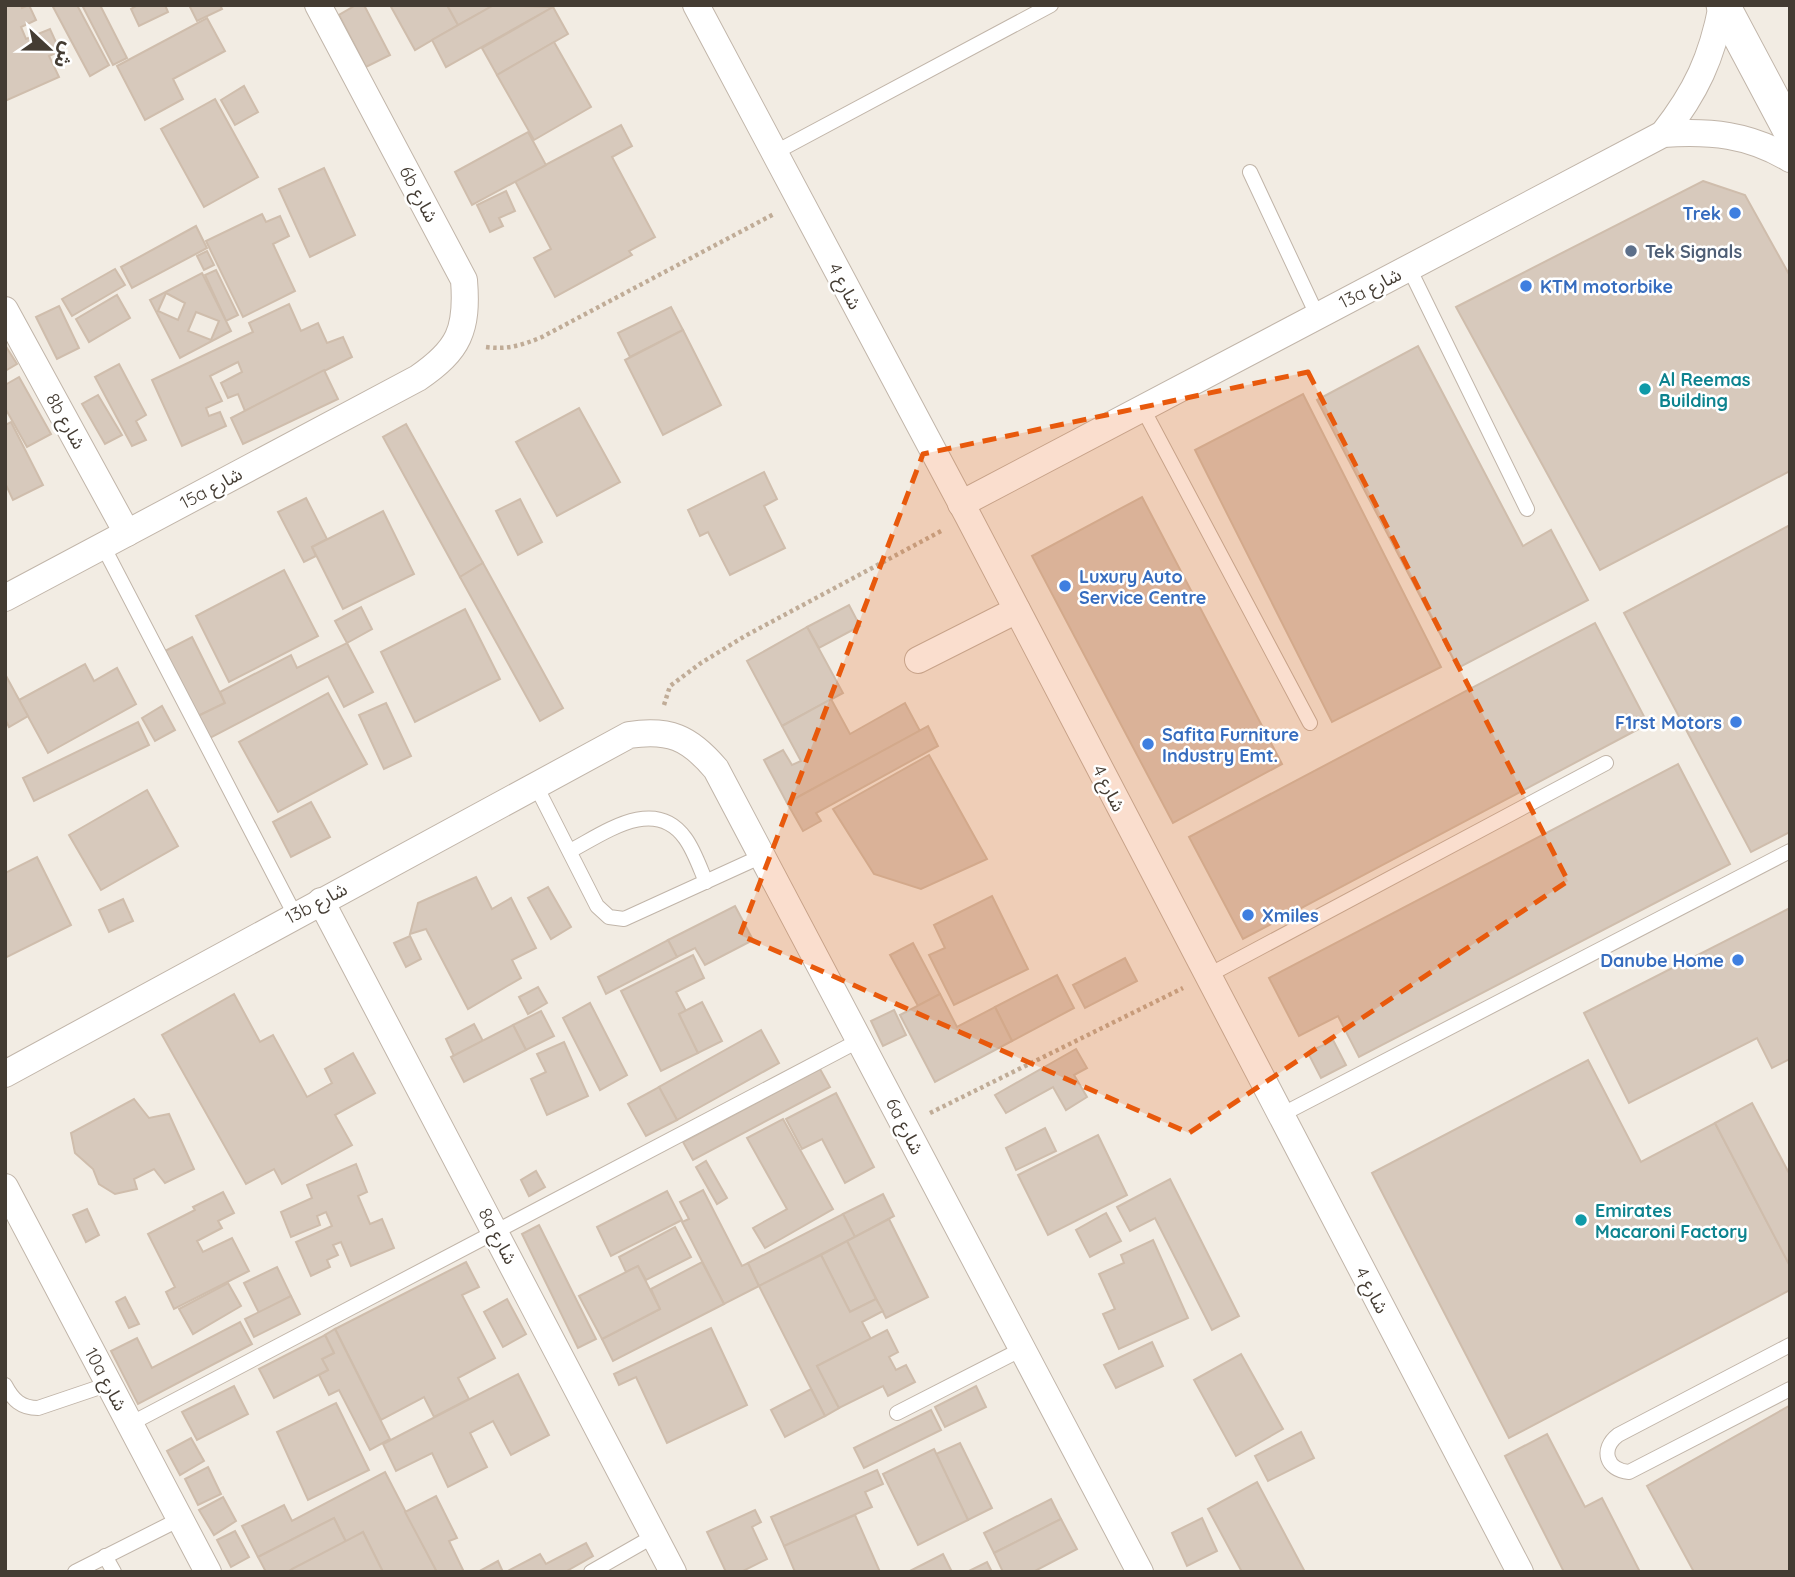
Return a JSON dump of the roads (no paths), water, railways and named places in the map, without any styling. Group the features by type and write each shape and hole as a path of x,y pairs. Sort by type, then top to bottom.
{"street":[{"name":"6b شارع","path":"318,5 464,281 466,310 459,338 442,362 418,378"},
{"name":"شارع 4","path":"695,5 965,510 1520,1572"},
{"path":"1722,5 1790,131"},
{"path":"1664,134 1686,105 1703,73 1716,39 1722,5"},
{"name":"13a شارع","path":"965,510 1317,315 1664,134 1702,132 1741,138 1790,159"},
{"name":"8b شارع","path":"5,310 127,533"},
{"name":"15a شارع","path":"5,598 418,378"},
{"path":"918,660 1017,610"},
{"name":"13b شارع","path":"5,1074 535,784 641,733"},
{"name":"6a شارع","path":"641,733 677,737 699,750 716,769 1140,1572"},
{"name":"8a شارع","path":"321,901 673,1572"},
{"name":"10a شارع","path":"5,1186 208,1572"}],"lane":[{"path":"774,153 1051,5"},
{"path":"1250,172 1317,315"},
{"path":"1409,268 1527,509"},
{"path":"1143,409 1310,723"},
{"path":"103,546 295,915"},
{"path":"1207,976 1606,763"},
{"path":"535,784 597,906 609,917 624,919 762,856"},
{"path":"570,851 630,820 659,819 676,828 686,839 706,882"},
{"path":"1281,1115 1790,851"},
{"path":"130,1424 860,1040"},
{"path":"1790,1345 1618,1435 1606,1449 1607,1459 1612,1467 1620,1472 1629,1472 1790,1389"},
{"path":"897,1413 1022,1349"},
{"path":"5,1385 11,1397 19,1404 38,1408 109,1384"},
{"path":"75,1572 180,1519"},
{"path":"591,1572 654,1536"},
{"path":"106,1556 114,1572"}],"place":[{"name":"Trek","path":"1735,213"},
{"name":"Tek Signals","path":"1631,251"},
{"name":"KTM motorbike","path":"1526,286"},
{"name":"Al Reemas Building","path":"1645,389"},
{"name":"Luxury Auto Service Centre","path":"1065,586"},
{"name":"F1rst Motors","path":"1736,722"},
{"name":"Safita Furniture Industry Emt.","path":"1148,744"},
{"name":"Xmiles","path":"1248,915"},
{"name":"Danube Home","path":"1738,960"},
{"name":"Emirates Macaroni Factory","path":"1581,1220"}]}
